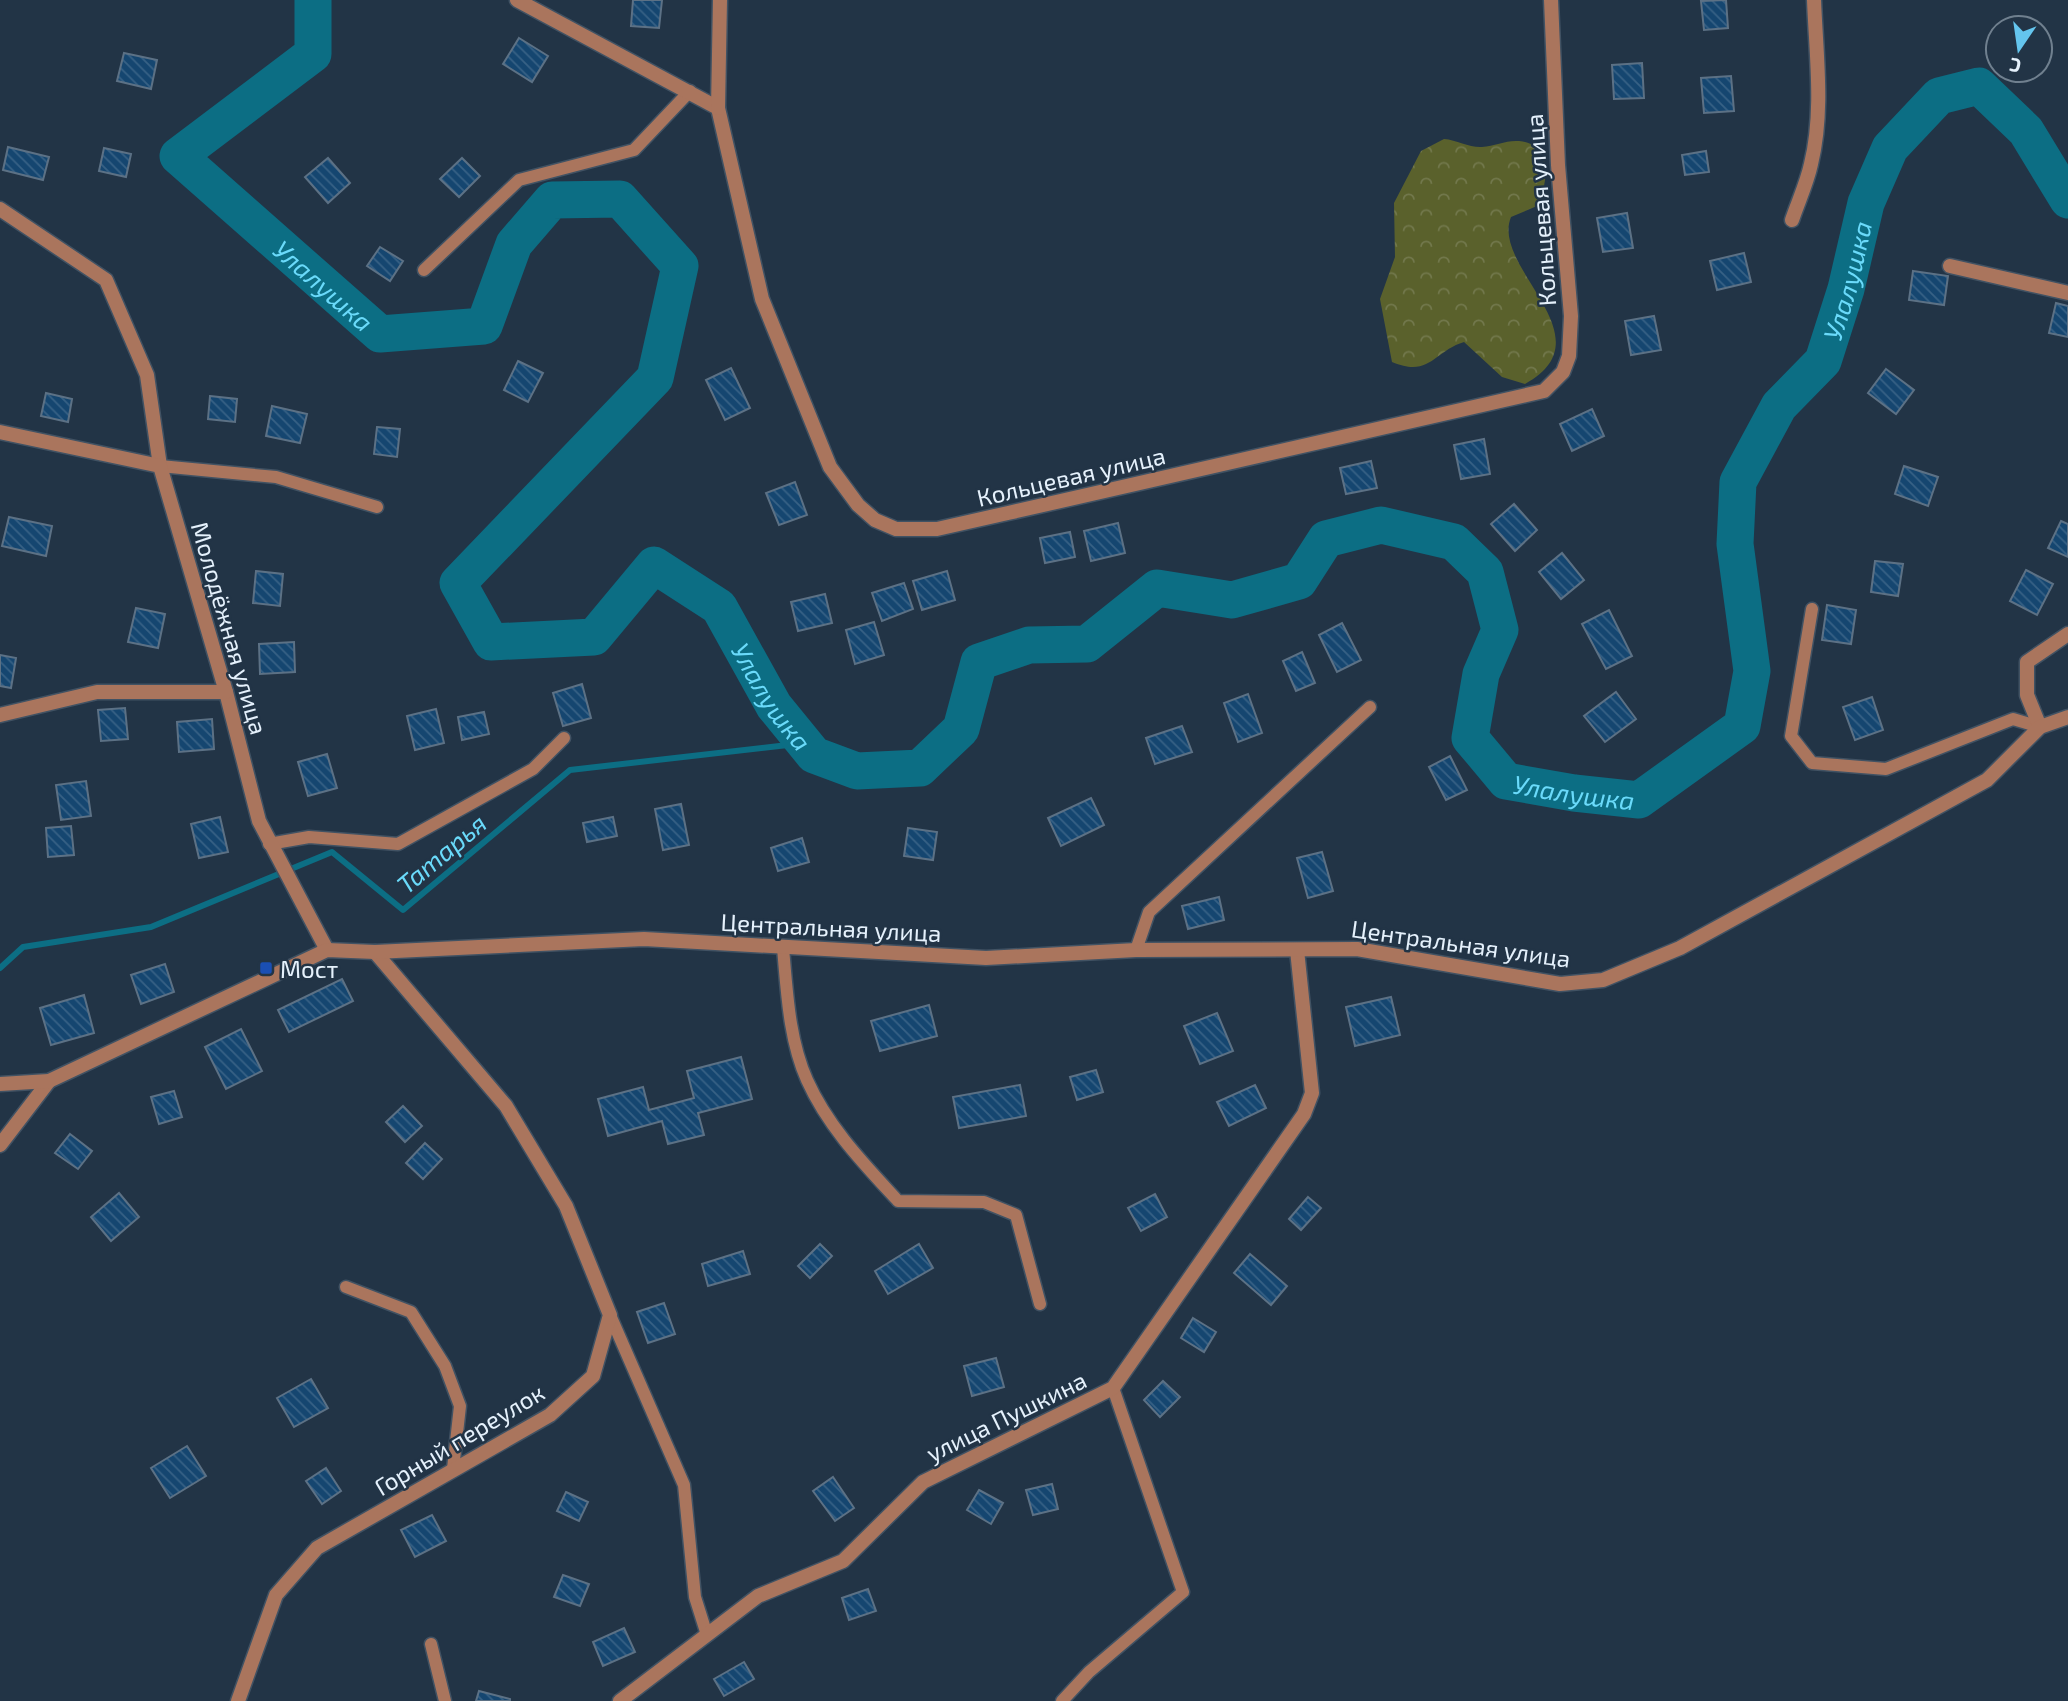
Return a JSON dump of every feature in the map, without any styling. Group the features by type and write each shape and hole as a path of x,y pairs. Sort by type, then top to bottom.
{"street":[{"path":"517,0 718,108"},
{"name":"Кольцевая улица","path":"720,0 718,108 762,299 830,467 858,505 875,520 896,528 937,529 1544,391 1563,372 1569,356 1571,316 1558,164 1551,0"},
{"path":"1792,220 1811,164 1816,126 1818,85 1814,0"},
{"name":"Молодёжная улица","path":"0,209 106,280 147,375 160,466 226,692 259,821 327,950"},
{"path":"1950,266 2068,293"},
{"path":"0,432 160,466"},
{"path":"2068,634 2027,663 2026,695 2040,727 2068,717"},
{"path":"0,715 97,692 226,692"},
{"name":"Центральная улица","path":"0,1084 49,1081 327,950 375,952 644,939 986,958 1136,950 1357,949 1482,973 1560,984 1603,980 1679,948 1987,780 2040,727"},
{"name":"улица Пушкина","path":"620,1701 758,1595 844,1561 923,1482 1113,1388 1304,1114 1312,1093 1297,950"},
{"path":"375,952 506,1105 566,1206 610,1315"},
{"path":"0,1145 49,1081"},
{"name":"Горный переулок","path":"238,1701 276,1595 317,1548 550,1415 593,1376 610,1315"}],"lane":[{"path":"424,270 519,180 634,150 690,91"},
{"path":"160,466 276,477 377,508"},
{"path":"1812,609 1791,736 1812,763 1886,769 2013,719 2040,727"},
{"path":"1136,950 1149,912 1370,707"},
{"path":"273,850 309,837 398,844 533,769 564,738"},
{"path":"783,948 789,1015 807,1080 847,1145 898,1201 984,1202 1016,1215 1040,1304"},
{"path":"346,1287 411,1312 445,1366 460,1406 453,1469"},
{"path":"610,1315 684,1485 695,1597 707,1635"},
{"path":"1062,1701 1089,1672 1183,1592 1113,1388"},
{"path":"431,1644 445,1701"}],"green space":[{"path":"1444,139 1477,147 1519,141 1538,149 1543,157 1545,177 1541,197 1537,206 1511,217 1509,237 1516,258 1552,324 1556,345 1548,365 1525,384 1502,377 1464,342 1424,365 1415,367 1392,362 1380,299 1395,257 1394,203 1421,151"}],"building":[{"path":"633,0 662,0 659,28 631,26"},
{"path":"1726,0 1728,28 1704,30 1701,1"},
{"path":"519,38 548,56 532,82 503,64"},
{"path":"124,53 157,60 151,89 117,81"},
{"path":"1642,63 1644,98 1614,99 1612,65"},
{"path":"1731,76 1734,111 1704,113 1701,78"},
{"path":"8,147 49,157 43,180 3,170"},
{"path":"104,148 131,154 126,177 99,171"},
{"path":"1706,151 1709,172 1685,175 1682,155"},
{"path":"328,158 350,183 328,203 305,177"},
{"path":"462,158 480,176 459,197 440,179"},
{"path":"1627,213 1633,248 1603,252 1597,218"},
{"path":"380,247 403,261 390,281 367,266"},
{"path":"1744,253 1751,282 1717,290 1710,261"},
{"path":"1913,271 1948,276 1944,305 1909,300"},
{"path":"2056,303 2068,306 2068,337 2049,333"},
{"path":"1654,316 1661,350 1631,355 1625,321"},
{"path":"518,361 543,373 528,402 504,390"},
{"path":"731,368 750,408 725,420 706,380"},
{"path":"1886,369 1914,390 1896,414 1868,393"},
{"path":"46,393 72,399 68,422 41,416"},
{"path":"210,396 237,399 235,422 208,419"},
{"path":"272,406 307,414 300,443 266,436"},
{"path":"1592,409 1604,436 1572,451 1560,424"},
{"path":"377,427 400,429 397,457 374,454"},
{"path":"1484,439 1490,474 1461,479 1454,445"},
{"path":"1371,461 1377,488 1346,494 1340,468"},
{"path":"1904,466 1938,477 1928,506 1895,494"},
{"path":"795,482 807,515 779,525 766,493"},
{"path":"1514,504 1537,530 1515,551 1491,524"},
{"path":"9,517 52,526 46,556 2,546"},
{"path":"2061,521 2068,524 2068,557 2048,548"},
{"path":"1118,523 1125,553 1091,561 1084,531"},
{"path":"1070,532 1075,557 1045,563 1040,538"},
{"path":"1562,553 1584,580 1561,599 1539,572"},
{"path":"1875,561 1903,564 1898,596 1871,592"},
{"path":"2026,570 2053,584 2037,615 2010,601"},
{"path":"256,571 283,574 280,606 253,603"},
{"path":"947,571 955,600 922,610 913,581"},
{"path":"904,583 913,609 882,621 872,593"},
{"path":"825,594 832,623 798,631 791,602"},
{"path":"1827,605 1856,610 1851,644 1822,640"},
{"path":"136,608 165,614 158,648 128,642"},
{"path":"1609,610 1632,656 1606,669 1582,624"},
{"path":"874,622 884,655 855,664 846,630"},
{"path":"1342,623 1361,660 1337,672 1319,635"},
{"path":"294,642 295,672 260,674 259,644"},
{"path":"1302,652 1315,683 1296,691 1283,661"},
{"path":"0,655 16,658 11,688 0,686"},
{"path":"582,684 591,718 563,726 553,693"},
{"path":"1616,692 1636,719 1605,742 1584,716"},
{"path":"1248,694 1262,733 1238,742 1224,703"},
{"path":"1872,697 1883,730 1855,740 1843,707"},
{"path":"125,708 128,739 101,741 98,710"},
{"path":"436,709 444,743 415,750 407,716"},
{"path":"484,712 489,734 462,740 458,717"},
{"path":"212,719 214,749 179,752 177,722"},
{"path":"1182,726 1192,752 1155,764 1146,738"},
{"path":"327,754 337,788 308,796 298,762"},
{"path":"1450,756 1467,790 1446,800 1429,767"},
{"path":"86,781 91,816 61,820 56,785"},
{"path":"1091,798 1104,825 1061,846 1048,818"},
{"path":"681,804 689,845 663,850 655,809"},
{"path":"220,817 228,852 199,858 191,824"},
{"path":"613,817 617,836 587,842 583,823"},
{"path":"71,826 74,855 48,857 46,828"},
{"path":"908,828 937,832 933,860 904,856"},
{"path":"802,838 809,862 778,871 771,848"},
{"path":"1322,852 1333,891 1308,898 1297,858"},
{"path":"1219,897 1224,920 1188,929 1182,906"},
{"path":"165,964 174,992 141,1004 131,975"},
{"path":"342,979 353,1001 289,1032 278,1010"},
{"path":"84,995 94,1033 51,1045 40,1008"},
{"path":"1391,997 1400,1035 1355,1046 1346,1007"},
{"path":"929,1005 937,1036 880,1051 871,1021"},
{"path":"1217,1013 1233,1051 1200,1064 1184,1026"},
{"path":"241,1029 262,1071 226,1089 205,1047"},
{"path":"741,1057 752,1099 698,1113 704,1135 668,1144 662,1121 608,1136 598,1099 643,1087 649,1110 694,1098 687,1071"},
{"path":"1096,1070 1103,1092 1077,1100 1070,1077"},
{"path":"1020,1085 1026,1116 959,1128 953,1097"},
{"path":"1255,1085 1266,1108 1229,1126 1217,1102"},
{"path":"174,1091 182,1117 159,1124 151,1097"},
{"path":"403,1106 422,1126 405,1142 386,1122"},
{"path":"70,1134 92,1151 78,1169 55,1153"},
{"path":"425,1143 442,1159 423,1179 406,1163"},
{"path":"119,1193 139,1217 111,1241 91,1217"},
{"path":"1155,1194 1167,1217 1141,1231 1128,1208"},
{"path":"1308,1197 1321,1208 1301,1230 1289,1219"},
{"path":"820,1244 832,1256 810,1278 798,1266"},
{"path":"919,1244 933,1268 888,1294 875,1271"},
{"path":"743,1251 750,1274 708,1286 702,1264"},
{"path":"1250,1254 1287,1286 1271,1305 1234,1273"},
{"path":"664,1303 675,1334 648,1343 637,1312"},
{"path":"1193,1318 1216,1332 1204,1352 1181,1338"},
{"path":"996,1358 1004,1387 972,1396 964,1366"},
{"path":"311,1379 328,1408 294,1427 277,1398"},
{"path":"1163,1381 1180,1397 1160,1417 1144,1400"},
{"path":"187,1446 206,1476 170,1498 151,1468"},
{"path":"326,1468 341,1491 322,1504 306,1481"},
{"path":"833,1477 854,1508 835,1521 813,1491"},
{"path":"1052,1484 1058,1509 1033,1515 1026,1490"},
{"path":"979,1490 1003,1503 991,1524 967,1510"},
{"path":"566,1492 588,1502 579,1521 557,1511"},
{"path":"432,1515 446,1541 415,1557 401,1530"},
{"path":"563,1575 589,1584 580,1606 554,1597"},
{"path":"868,1589 876,1611 849,1620 842,1598"},
{"path":"624,1628 635,1652 603,1666 593,1642"},
{"path":"744,1662 754,1679 724,1696 714,1679"},
{"path":"479,1691 510,1699 510,1701 476,1701"}],"waterway":[{"name":"Улалушка","path":"313,0 313,54 178,156 380,334 484,326 514,244 552,200 620,199 680,266 655,378 458,583 491,642 594,637 654,565 719,607 774,706 814,755 857,771 920,768 961,729 979,662 1029,645 1087,644 1157,588 1232,600 1299,581 1326,539 1381,525 1454,542 1485,572 1500,630 1481,674 1470,738 1506,781 1574,793 1639,800 1742,726 1752,671 1735,544 1738,482 1779,406 1823,361 1846,289 1866,203 1890,148 1939,96 1979,86 2026,131 2068,200"},
{"name":"Татарья","path":"0,968 23,947 151,927 332,852 403,910 570,770 805,743"}],"place":[{"name":"Мост","path":"266,968"}]}
